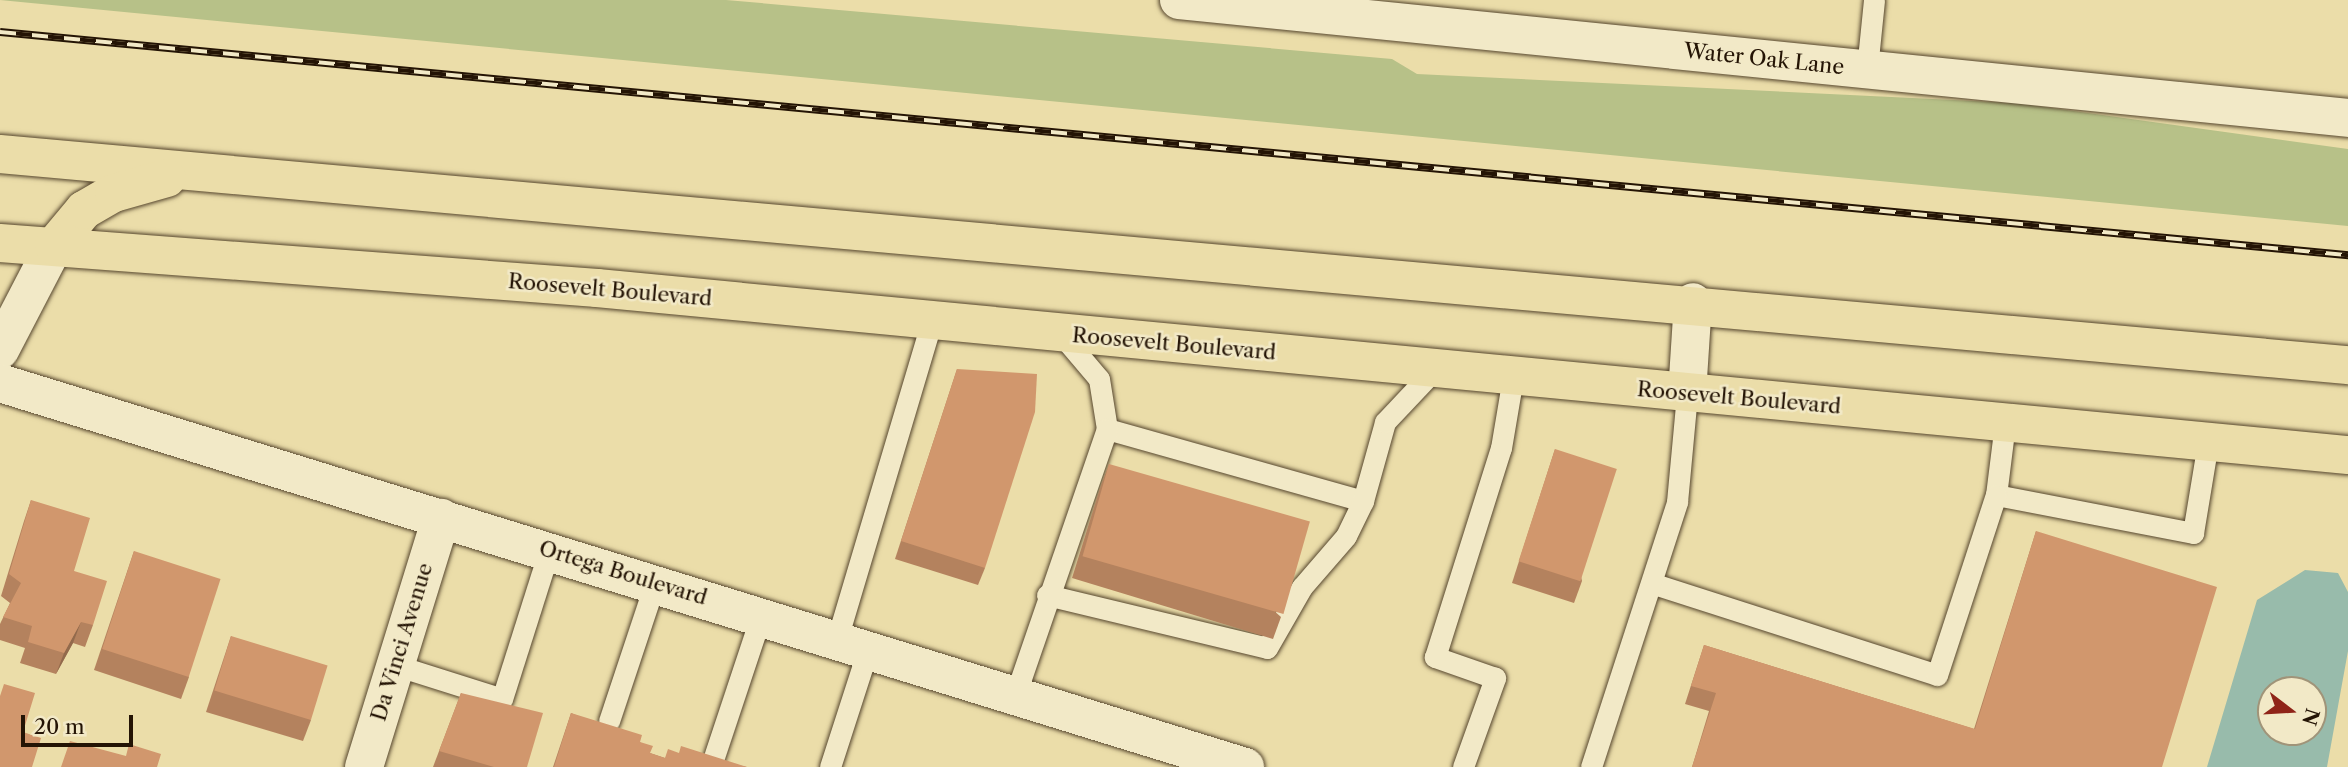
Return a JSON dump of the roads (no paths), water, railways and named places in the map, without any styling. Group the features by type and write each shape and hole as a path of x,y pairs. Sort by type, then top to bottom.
{"highway":[{"path":"0,154 189,173 1693,302 2348,365"},
{"path":"54,246 84,210 114,193 189,173"},
{"name":"Roosevelt Boulevard","path":"0,243 932,321 2348,455"}],"street":[{"name":"Water Oak Lane","path":"1179,0 1252,4 2348,118"},
{"path":"0,350 54,246"},
{"path":"1687,394 1693,302"},
{"name":"Ortega Boulevard","path":"0,383 1016,694 1245,767"},
{"name":"Da Vinci Avenue","path":"364,767 440,518"}],"lane":[{"path":"1867,69 1874,0"},
{"path":"830,767 853,644 932,321"},
{"path":"1016,694 1047,595 1107,429 1098,379 1060,333"},
{"path":"1047,595 1267,648 1302,587 1346,536 1363,501 1385,422 1435,369"},
{"path":"1463,767 1495,678 1435,657 1501,448 1513,377"},
{"path":"1591,767 1654,584 1677,502 1687,394"},
{"path":"1654,584 1937,675 1996,495 2005,423"},
{"path":"1107,429 1363,501"},
{"path":"1996,495 2193,533 2208,442"},
{"path":"395,666 502,699 550,551"},
{"path":"609,721 655,583"},
{"path":"714,757 761,616"}],"railway":[{"path":"0,32 2348,255"}]}
